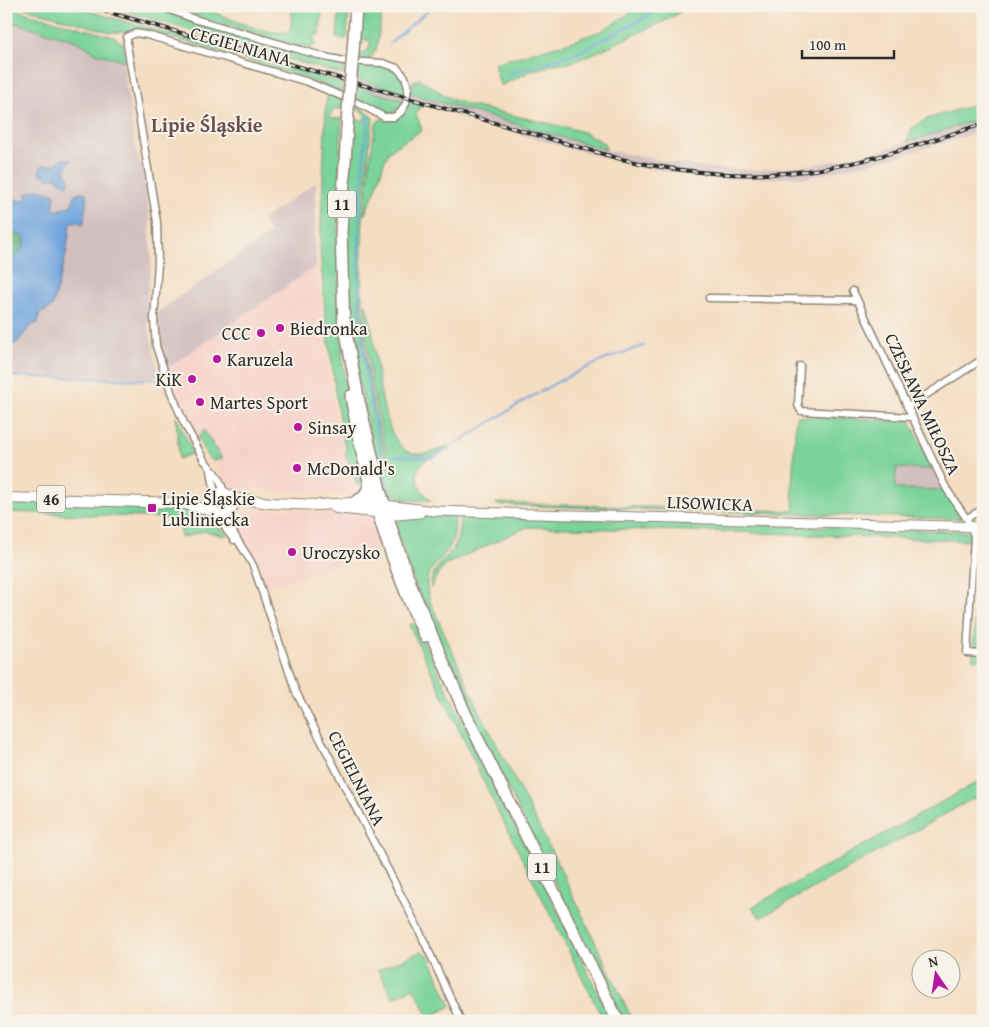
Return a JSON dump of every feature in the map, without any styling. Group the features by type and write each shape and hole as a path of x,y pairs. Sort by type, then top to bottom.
{"highway":[{"name":"11","path":"356,6 341,232 346,351 354,415 370,485 464,713 618,1021"},
{"name":"11","path":"344,322 381,508"},
{"path":"356,502 364,497 370,485"}],"main road":[{"name":"LISOWICKA","path":"221,496 271,503 318,505 356,502 400,515 436,511 983,527"},
{"name":"46","path":"180,503 221,496"},
{"path":"221,496 232,504 223,512 211,504 221,496"},
{"name":"46","path":"6,498 180,503 223,512"},
{"name":"LISOWICKA","path":"223,512 271,503"},
{"name":"LISOWICKA","path":"318,505 347,510 381,508"}],"street":[{"name":"CEGIELNIANA","path":"160,6 194,19 318,56 344,61 390,65 403,74 408,87 404,108 398,115 389,118 308,82 147,35 136,33 127,37 127,50 157,222 158,263 154,319 156,346 166,379 182,418 202,457 218,477 221,496"},
{"name":"CZESŁAWA MIŁOSZA","path":"853,291 944,484 971,527 974,537 967,653 983,654"},
{"path":"710,298 857,300"},
{"path":"907,407 983,359"},
{"path":"800,366 798,405 801,411 912,418"},
{"name":"CEGIELNIANA","path":"211,469 221,496"},
{"path":"967,518 983,509"},
{"name":"CEGIELNIANA","path":"223,512 230,536 240,544"},
{"name":"CEGIELNIANA","path":"223,512 254,568 296,692 418,928 461,1021"}],"shaded area":[{"path":"6,20 77,41 96,53 123,61 136,152 141,162 150,219 151,264 148,324 159,376 148,378 6,374"},
{"path":"356,79 405,93 403,100 356,87"},
{"path":"411,94 606,150 695,167 756,170 819,164 872,153 983,118 983,131 900,156 805,178 713,179 639,167 540,140 409,101"},
{"path":"316,182 316,266 166,369 161,354 157,329 158,311 271,233 262,220"},
{"path":"316,266 331,388 340,441 359,489 358,494 353,496 233,488 226,479 222,479 215,462 208,460 187,422 166,369"},
{"path":"896,468 932,469 944,490 895,489"},
{"path":"264,508 367,515 374,518 385,549 265,588 246,538 238,533 234,522 235,518 246,512 245,510"}],"green space":[{"path":"186,5 198,7 255,28 266,31 288,32 291,26 292,6 322,6 320,35 315,35 315,46 306,49 167,6"},
{"path":"18,6 71,6 343,83 342,92 290,73 148,31 110,32"},
{"path":"106,6 155,6 199,23 312,57 345,64 344,75"},
{"path":"339,6 349,6 347,39 337,38"},
{"path":"361,6 383,6 376,51 373,51 373,56 370,59 358,59 359,54 365,53 370,47 370,40 359,40"},
{"path":"641,6 689,6 671,18 586,57 566,64 559,63 531,71 500,86 494,63 561,45 601,31"},
{"path":"6,7 114,37 122,43 128,62 96,53 77,41 6,20"},
{"path":"358,65 382,66 396,72 404,84 405,93 356,79"},
{"path":"420,79 449,98 467,105 583,132 604,143 606,150 411,94 412,82"},
{"path":"356,87 403,100 399,108 394,112 382,112 355,99"},
{"path":"332,94 343,99 342,108 333,110 329,118 342,119 338,260 343,365 347,400 363,486 357,484 345,453 347,452 342,436 337,405 325,312 320,250 326,105 327,97"},
{"path":"409,101 424,106 420,107 416,114 422,130 390,150 365,214 369,166 376,123 381,119 390,121 400,118"},
{"path":"983,102 983,118 907,142 912,128 927,119"},
{"path":"355,105 369,113 373,119 363,214 362,246 362,309 368,373 385,455 387,455 371,381 365,326 365,303 371,322 381,395 392,433 400,446 411,453 425,454 448,446 426,460 418,469 417,475 420,487 431,500 410,500 397,497 388,489 385,482 380,483 351,341 348,301 347,234 350,150 354,120 366,120 363,112 355,109"},
{"path":"6,231 24,236 25,241 20,251 6,263"},
{"path":"176,416 193,453 179,459"},
{"path":"796,416 910,421 932,469 896,468 895,489 944,490 962,519 497,505 496,503 794,511 792,486"},
{"path":"204,430 222,459 213,461 206,455 198,438"},
{"path":"221,498 227,504 221,510 215,504"},
{"path":"6,501 119,505 143,508 145,512 177,509 194,510 208,516 227,535 204,531 181,538 180,522 167,518 6,512"},
{"path":"452,515 455,519 452,542 442,558 432,568 427,580 430,601 476,704 557,862 633,1021 624,1021 452,676 410,570 395,526 397,522 412,516"},
{"path":"464,515 983,532 983,659 973,659 979,541 527,527 447,564 437,575 431,588 431,581 436,569 456,543 460,519"},
{"path":"414,623 612,1021 604,1021 490,795 409,625"},
{"path":"983,779 983,793 760,918 752,907"},
{"path":"422,951 428,955 451,1006 429,1017 414,988 393,998 378,970"}],"water":[{"path":"63,158 72,160 67,165 65,171 69,178 67,185 59,181 57,177 49,179 40,174 40,169 43,165 56,164"},
{"path":"39,189 54,194 53,207 56,211 72,205 75,194 86,193 84,224 74,221 70,226 66,255 52,307 39,314 38,323 30,326 17,343 6,348 6,263 23,248 25,240 24,236 6,231 6,208 8,200 16,199 18,201 27,199 27,193"}],"waterway":[{"path":"390,43 433,6"},
{"path":"507,74 577,53 667,6"},
{"path":"369,115 360,214 360,314 367,380 388,488 391,494"},
{"path":"395,456 434,457 562,380 616,355 644,346"},
{"path":"6,376 158,380"}],"railway":[{"path":"87,6 617,158 688,171 758,174 829,168 896,152 983,124"}],"place":[{"name":"Biedronka","path":"280,328"},
{"name":"CCC","path":"261,333"},
{"name":"Karuzela","path":"217,359"},
{"name":"KiK","path":"192,379"},
{"name":"Martes Sport","path":"200,402"},
{"name":"Sinsay","path":"298,427"},
{"name":"McDonald's","path":"297,468"},
{"name":"Lipie Śląskie Lubliniecka","path":"152,508"},
{"name":"Uroczysko","path":"292,552"}],"district":[{"name":"Lipie Śląskie","path":"207,124"}]}
